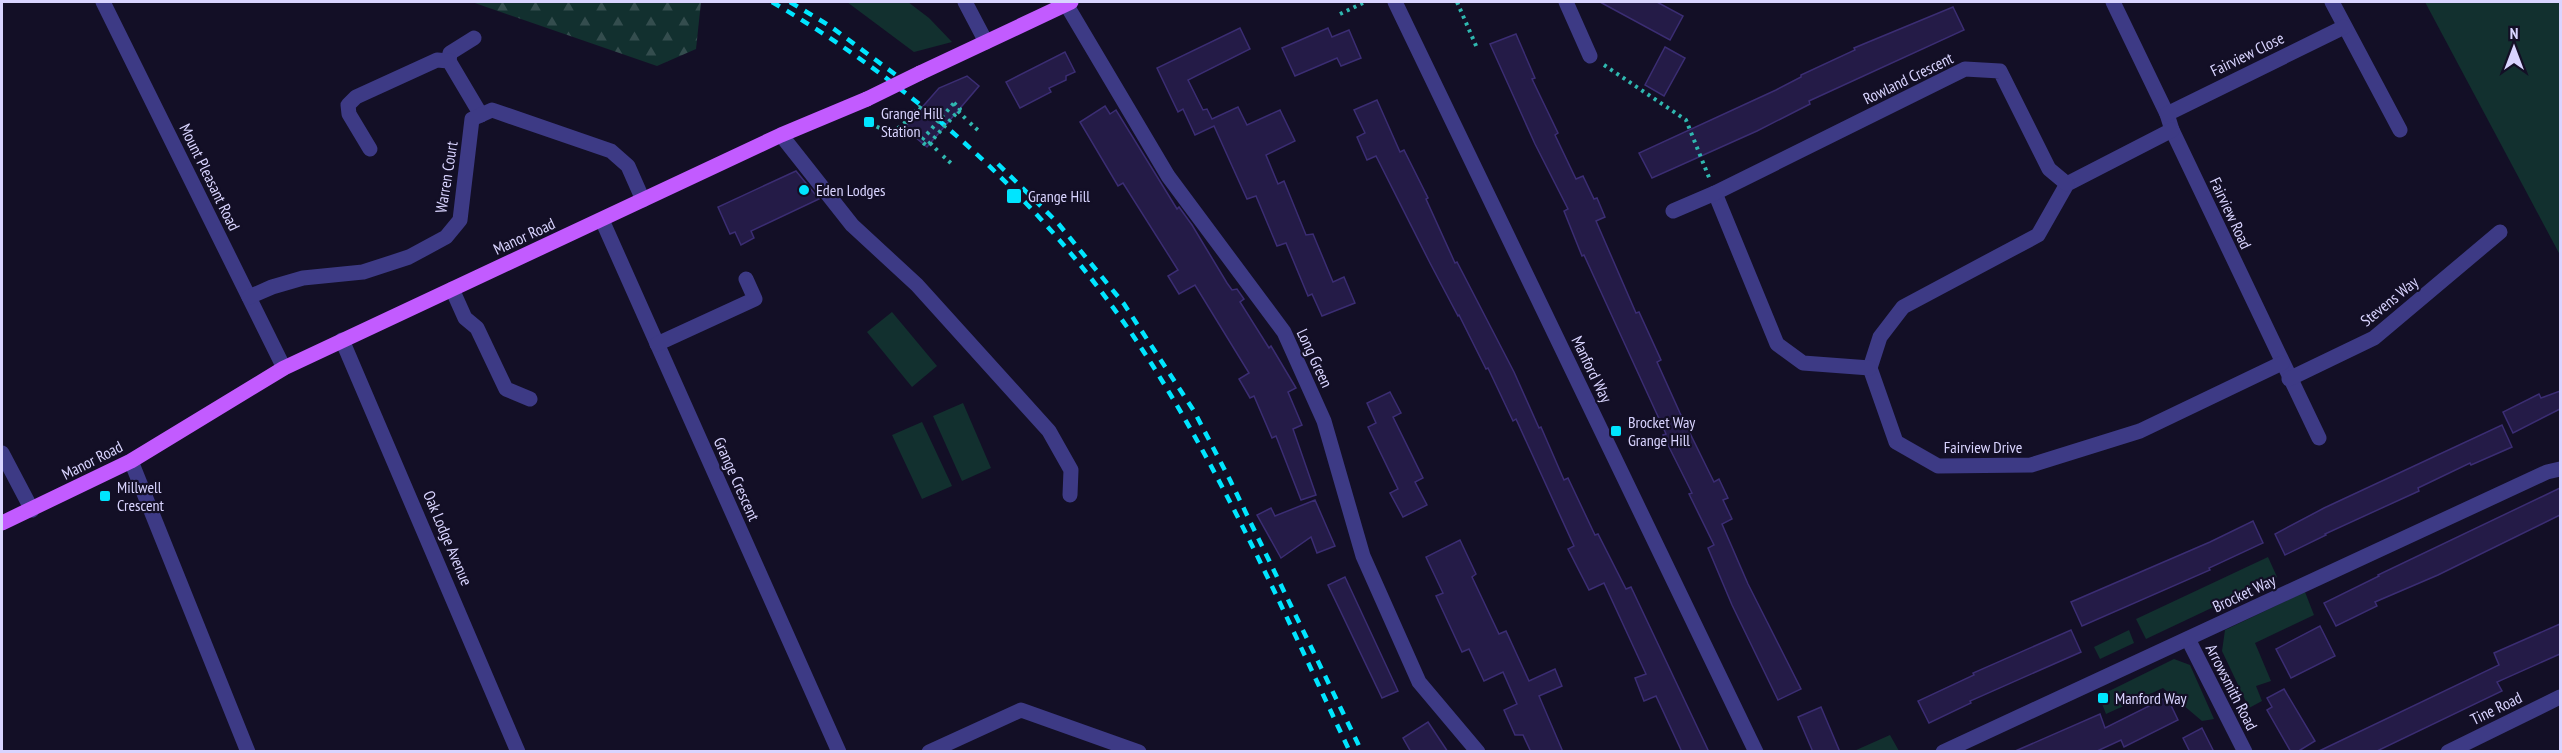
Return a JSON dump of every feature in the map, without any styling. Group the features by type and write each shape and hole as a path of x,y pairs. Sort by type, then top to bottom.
{"main road":[{"name":"Manor Road","path":"2,523 131,461 284,368 781,135 852,106 1069,3"}],"street":[{"name":"Mount Pleasant Road","path":"104,2 284,368"},
{"path":"965,2 986,42"},
{"name":"Manford Way","path":"1395,2 1756,752"},
{"path":"1566,2 1590,56"},
{"name":"Fairview Road","path":"2113,2 2289,379 2319,438"},
{"path":"2332,2 2400,130"},
{"name":"Long Green","path":"1069,3 1168,176 1284,332 1324,421 1363,556 1419,682 1479,752"},
{"name":"Fairview Close","path":"2167,114 2344,27"},
{"path":"474,38 450,53 448,61 481,115 492,110 611,151 628,166 643,200"},
{"path":"370,149 349,114 348,105 356,97 437,60 448,61"},
{"name":"Rowland Crescent","path":"1673,211 1715,193 1965,69 2000,71 2049,169 2067,184"},
{"name":"Warren Court","path":"249,297 272,286 303,278 363,272 410,257 446,237 460,220 472,119 481,115"},
{"path":"1715,193 1777,344 1803,363 1870,368 1881,337 1903,307 2038,235 2067,184 2172,130"},
{"path":"781,135 852,225 917,285 1049,431 1071,470 1070,495"},
{"name":"Grange Crescent","path":"602,220 839,752"},
{"name":"Stevens Way","path":"2289,379 2374,338 2500,232"},
{"path":"657,344 755,299 746,279"},
{"path":"452,289 465,318 477,328 506,389 530,399"},
{"name":"Oak Lodge Avenue","path":"342,340 518,752"},
{"name":"Fairview Drive","path":"1870,368 1896,442 1938,466 2031,465 2140,431 2282,363"},
{"path":"2,453 32,510"},
{"path":"131,461 248,752"},
{"name":"Brocket Way","path":"1943,752 2547,472 2560,469"},
{"name":"Arrowsmith Road","path":"2188,639 2245,752"},
{"name":"Tine Road","path":"2448,752 2560,697"},
{"path":"929,752 1021,710 1139,752"}],"path":[{"path":"1340,14 1365,2"},
{"path":"1457,2 1477,48"},
{"path":"1590,56 1686,120 1715,193"},
{"path":"954,103 960,108 930,143 927,146 921,141 954,103"},
{"path":"852,106 869,122 885,132 898,130 919,107 922,109"},
{"path":"958,111 981,133"},
{"path":"930,143 953,165"}],"green space":[{"path":"472,2 701,2 696,49 657,66"},
{"path":"847,2 908,2 929,18 952,42 914,52"},
{"path":"2425,2 2560,2 2560,255"},
{"path":"892,312 937,366 912,387 867,332"},
{"path":"963,403 991,468 962,481 933,416"},
{"path":"922,422 952,486 922,499 892,435"},
{"path":"2268,557 2277,577 2146,639 2136,619"},
{"path":"2305,592 2314,615 2255,643 2271,681 2256,686 2262,701 2249,708 2222,651 2225,630"},
{"path":"2129,630 2134,643 2100,659 2094,647"},
{"path":"2174,659 2190,665 2214,719 2202,721 2163,688 2106,714 2099,696"},
{"path":"1890,735 1899,751 1854,751"}],"building":[{"path":"1600,2 1657,2 1683,16 1670,40"},
{"path":"1953,7 1964,30 1809,101 1810,104 1757,131 1652,178 1639,153 1776,90 1801,75 1855,50 1854,48"},
{"path":"1240,28 1250,49 1188,80 1203,110 1207,109 1212,119 1238,107 1247,125 1280,110 1295,141 1266,155 1278,184 1284,181 1306,235 1313,234 1333,282 1344,277 1355,303 1322,316 1312,294 1308,296 1286,243 1277,246 1256,196 1247,199 1214,126 1195,135 1183,109 1178,112 1157,68"},
{"path":"1328,28 1332,37 1349,30 1361,58 1341,66 1337,58 1295,76 1282,48"},
{"path":"1516,34 1535,78 1532,79 1558,133 1555,135 1576,179 1583,176 1594,199 1597,198 1605,217 1596,221 1636,313 1639,312 1661,360 1657,362 1680,413 1714,482 1719,479 1728,498 1723,500 1732,519 1722,524 1748,584 1801,689 1778,700 1732,605 1708,548 1714,545 1689,494 1692,493 1663,435 1666,434 1584,255 1582,256 1564,211 1568,209 1535,144 1490,44"},
{"path":"1665,47 1685,58 1664,96 1645,85"},
{"path":"1065,52 1075,72 1066,76 1066,80 1049,88 1051,92 1020,108 1006,82"},
{"path":"967,76 979,86 927,147 904,128 939,88"},
{"path":"1377,100 1400,152 1404,150 1428,198 1426,199 1455,263 1457,262 1514,372 1564,480 1568,478 1595,535 1598,534 1626,589 1631,587 1709,752 1682,752 1656,696 1644,701 1635,678 1646,674 1604,583 1589,590 1568,549 1574,546 1516,419 1513,421 1488,368 1486,369 1430,263 1376,156 1367,160 1357,137 1365,133 1354,110"},
{"path":"1105,106 1110,114 1116,110 1177,209 1179,207 1192,225 1227,283 1232,290 1237,289 1244,299 1240,302 1269,348 1271,346 1296,388 1288,392 1302,425 1293,429 1316,495 1301,500 1276,436 1272,438 1254,396 1250,398 1239,379 1249,373 1195,285 1179,294 1168,276 1178,270 1123,183 1118,186 1080,122"},
{"path":"796,171 819,199 751,231 754,238 741,245 735,232 730,234 718,207"},
{"path":"2560,391 2560,409 2513,433 2503,412 2539,394 2541,398"},
{"path":"1390,392 1401,413 1393,417 1423,478 1415,482 1427,505 1403,517 1390,493 1398,489 1368,427 1376,423 1367,403"},
{"path":"2502,425 2512,447 2471,465 2470,463 2418,488 2419,491 2285,555 2275,534 2324,508"},
{"path":"2560,488 2560,515 2438,575 2375,602 2377,606 2336,626 2324,603"},
{"path":"1315,500 1335,546 1317,553 1311,537 1281,558 1257,515 1271,508 1275,516"},
{"path":"2253,521 2263,543 2209,568 2210,570 2082,626 2071,602"},
{"path":"1460,540 1476,574 1472,577 1499,634 1506,631 1529,681 1555,669 1562,686 1539,696 1563,752 1531,752 1523,735 1515,735 1504,710 1517,704 1503,672 1484,681 1469,649 1462,652 1436,596 1443,593 1426,557"},
{"path":"1345,577 1398,691 1382,698 1328,585"},
{"path":"2560,624 2560,654 2497,682 2502,691 2375,752 2317,752 2499,665 2494,653"},
{"path":"2320,626 2335,656 2291,678 2276,649"},
{"path":"2071,630 2081,652 1970,701 1971,703 1929,723 1918,701 1974,675 1973,673"},
{"path":"2284,689 2315,741 2297,752 2291,752 2267,710 2272,707 2267,698"},
{"path":"2167,697 2178,720 2124,747 2121,740 2095,752 2013,752 2100,714 2105,728"},
{"path":"1821,707 1840,752 1813,752 1798,717"},
{"path":"1428,722 1448,752 1411,752 1403,738"},
{"path":"2202,728 2214,752 2190,752 2183,738"}],"railway":[{"path":"772,2 828,37 882,75 983,160 1030,207 1114,309 1151,363 1206,457 1256,554 1350,752"},
{"path":"790,2 830,26 904,81"},
{"path":"998,164 1057,222 1124,304 1194,411 1362,752"}],"place":[{"name":"Grange Hill Station","path":"869,122"},
{"name":"Eden Lodges","path":"804,190"},
{"name":"Grange Hill","path":"1014,196"},
{"name":"Brocket Way Grange Hill","path":"1616,431"},
{"name":"Millwell Crescent","path":"105,496"},
{"name":"Manford Way","path":"2103,698"}]}
